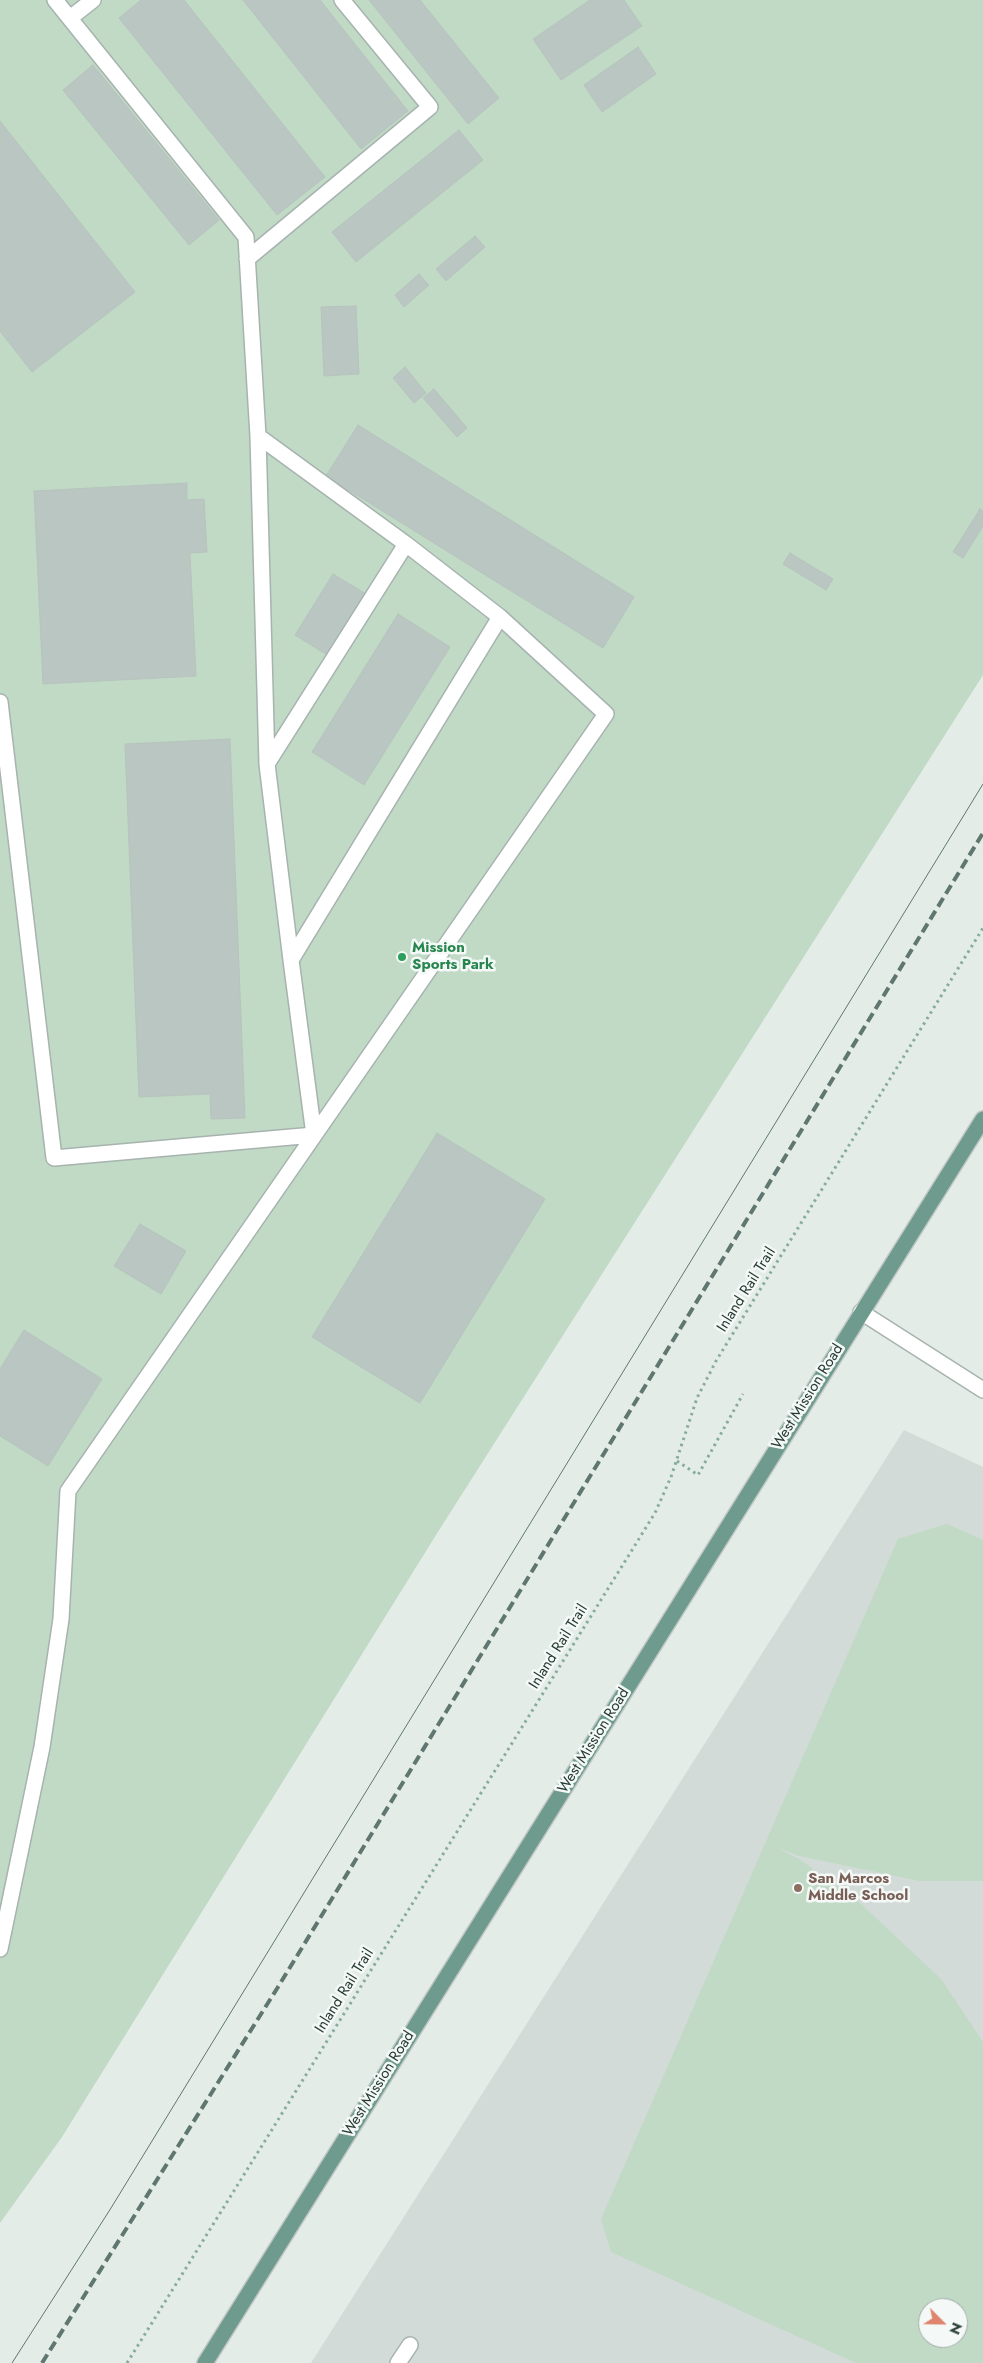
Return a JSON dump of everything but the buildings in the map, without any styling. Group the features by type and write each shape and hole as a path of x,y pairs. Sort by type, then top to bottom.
{"main road":[{"name":"West Mission Road","path":"205,2363 983,1119"}],"street":[{"path":"55,0 246,236 258,436 267,764 290,960 314,1136"},
{"path":"70,18 94,0"},
{"path":"247,259 430,107 342,0"},
{"path":"0,1949 42,1748 61,1619 68,1491 606,714 500,616 406,544 258,436"},
{"path":"267,764 406,544"},
{"path":"290,960 500,616"},
{"path":"0,702 54,1158 314,1136"},
{"path":"862,1312 983,1390"},
{"path":"398,2363 410,2345"}],"path":[{"name":"Inland Rail Trail","path":"126,2363 655,1513 676,1461 697,1398 716,1361 983,928"},
{"path":"676,1461 698,1475 743,1394"}],"shaded area":[{"name":"San Marcos Middle School","path":"904,1430 983,1467 983,2363 311,2363"}],"green space":[{"name":"Mission Sports Park","path":"0,0 983,0 983,675 436,1535 62,2137 0,2223"},
{"path":"947,1524 983,1540 983,1881 920,1881 799,1856 774,1846 799,1859 861,1904 941,1979 983,2042 983,2363 856,2363 611,2252 601,2219 898,1539"}],"tram line":[{"path":"12,2363 111,2208 983,784"}],"railway":[{"path":"42,2363 278,1987 983,833"}],"place":[{"name":"Mission Sports Park","path":"402,957"},
{"name":"San Marcos Middle School","path":"798,1888"}]}
